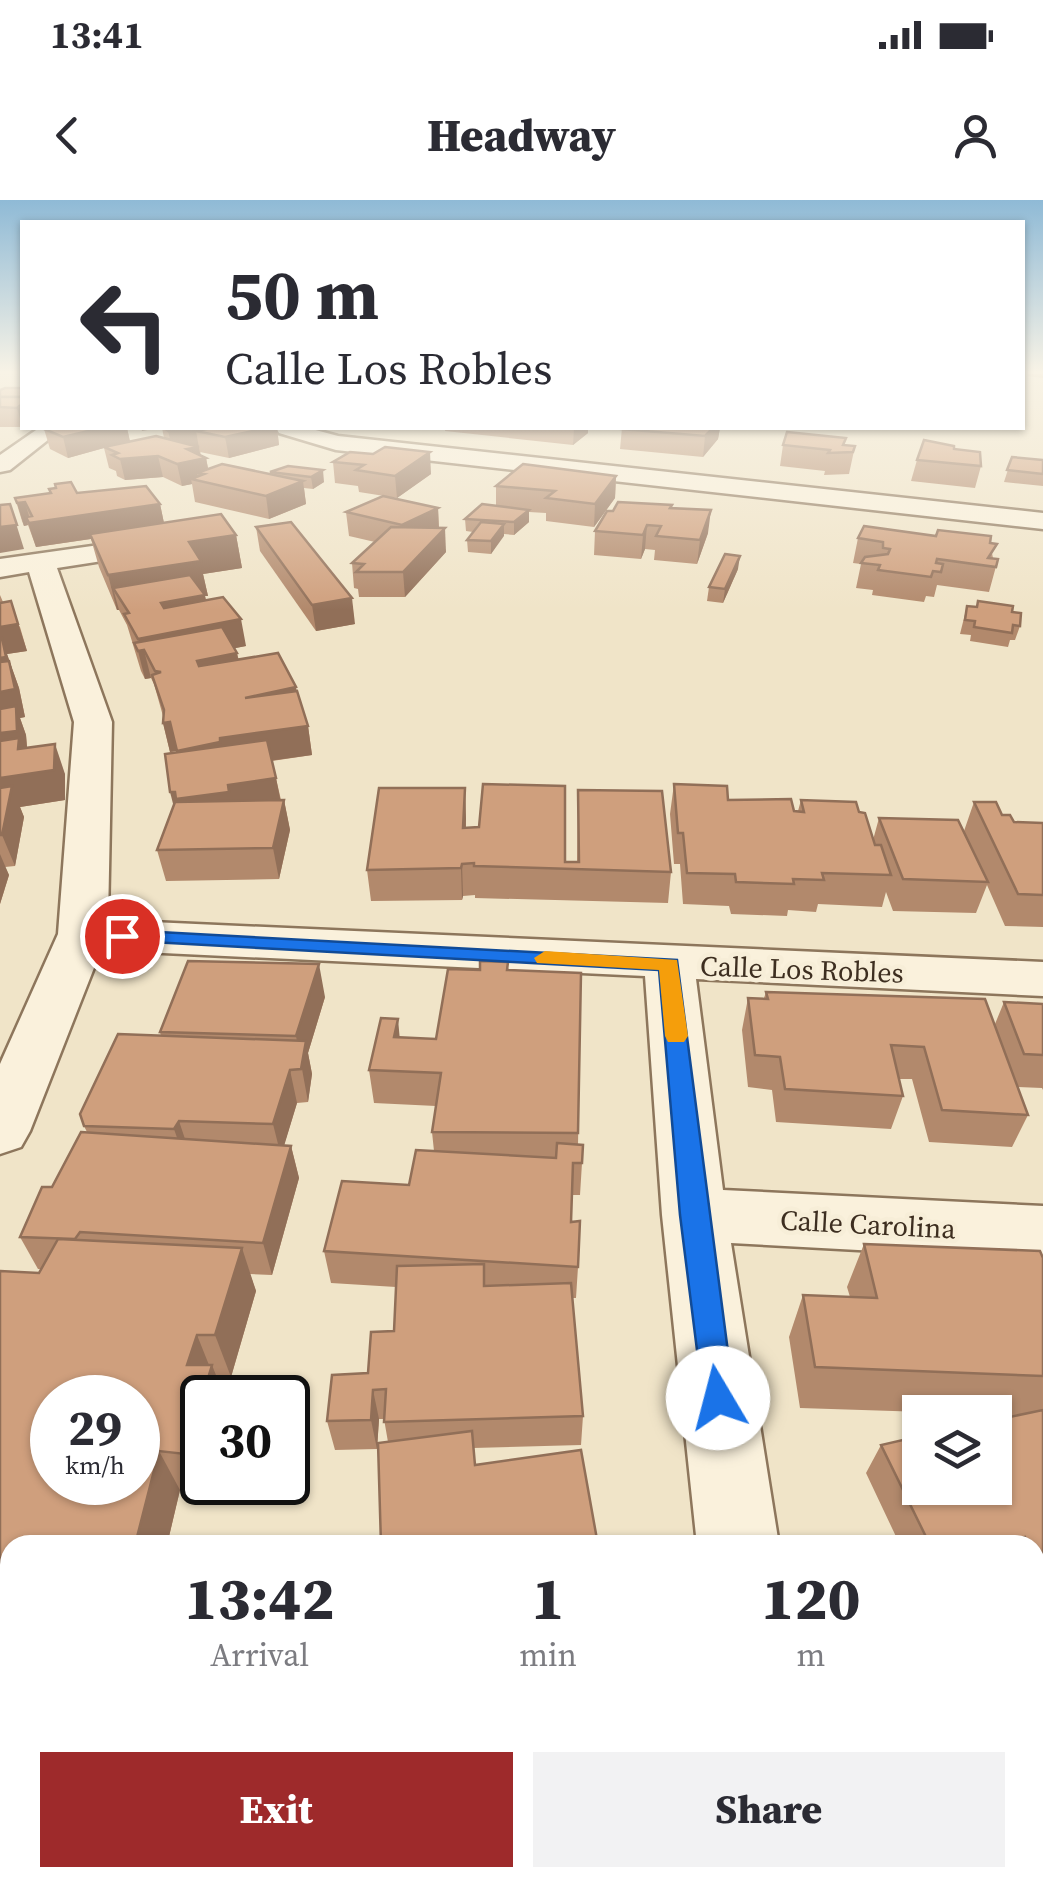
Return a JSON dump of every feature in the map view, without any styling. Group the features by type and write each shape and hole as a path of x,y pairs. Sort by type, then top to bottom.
{"street":[{"path":"2,465 19,453"},
{"path":"424,453 1043,521"},
{"path":"0,1131 82,934 93,722 20,565 202,538"},
{"name":"Calle Los Robles","path":"82,934 1043,979"},
{"path":"669,964 694,1215 737,1535"},
{"name":"Calle Carolina","path":"694,1215 1043,1233"}],"building":[{"path":"195,453 206,458 177,464 158,456 120,459 112,455"},
{"path":"349,453 429,453 395,476 356,470 364,465 333,462"},
{"path":"920,453 980,453 981,466 917,460"},
{"path":"1012,457 1043,460 1043,474 1007,470"},
{"path":"222,464 303,481 266,496 191,479"},
{"path":"523,464 616,476 595,504 546,498 555,491 496,486"},
{"path":"288,466 323,470 311,477 270,472"},
{"path":"71,482 77,493 146,486 160,504 29,523 26,517 32,516 25,502 17,503 15,498 51,493 49,489 56,488 55,484"},
{"path":"383,496 438,508 402,525 346,512"},
{"path":"618,502 711,510 700,540 656,536 661,526 647,525 643,535 595,531 607,511 613,511"},
{"path":"10,504 17,525 0,527 0,505"},
{"path":"482,504 529,510 514,522 465,519"},
{"path":"221,514 236,535 189,542 201,561 108,575 90,534"},
{"path":"291,522 352,598 312,605 256,527"},
{"path":"481,522 504,524 491,541 467,540"},
{"path":"864,526 936,536 938,530 991,536 990,543 997,544 988,558 998,559 996,567 937,559 936,563 943,564 941,572 933,571 931,577 878,570 880,565 861,563 865,557 888,554 890,549 883,548 883,542 858,538"},
{"path":"391,527 445,528 403,572 356,572 364,564 352,563"},
{"path":"725,554 740,556 725,589 709,587"},
{"path":"190,575 205,595 161,603 164,608 223,597 241,619 138,639 124,614 129,613 113,588"},
{"path":"11,601 18,624 0,627 0,603"},
{"path":"978,601 1013,606 1012,612 1021,613 1020,626 1013,625 1012,633 974,627 975,621 965,620 967,606 977,607"},
{"path":"222,627 237,653 197,661 199,666 278,653 296,687 245,698 297,691 308,726 220,738 220,742 177,751 170,722 163,723 164,710 152,675 161,672 155,671 144,650 138,651 134,643"},
{"path":"0,639 6,657 0,658"},
{"path":"9,661 15,689 0,692 0,662"},
{"path":"16,706 17,731 0,733 0,709"},
{"path":"19,738 18,749 55,744 54,770 0,778 0,741"},
{"path":"267,740 276,778 228,785 229,792 176,799 175,792 170,792 165,754"},
{"path":"483,784 565,786 565,862 579,862 578,790 662,791 671,872 474,863 462,864 461,868 367,870 379,788 465,788 463,828 479,827"},
{"path":"674,784 727,786 728,800 791,799 794,811 804,812 801,800 856,802 859,812 865,813 875,845 881,845 891,875 822,873 824,880 793,879 794,884 736,882 735,874 687,873 683,833 678,833"},
{"path":"12,786 2,835 0,835 0,788"},
{"path":"284,800 273,848 157,850 175,802"},
{"path":"974,802 996,802 1002,815 1010,815 1014,822 1043,823 1043,895 1018,894"},
{"path":"879,818 958,820 988,882 903,879"},
{"path":"188,961 319,964 296,1036 160,1032"},
{"path":"480,961 508,962 507,970 581,973 578,1133 432,1132 441,1073 369,1070 381,1018 398,1019 394,1037 436,1039 448,969 480,970"},
{"path":"766,992 985,999 1028,1115 942,1110 924,1047 891,1045 903,1096 785,1089 780,1057 755,1055 748,998 768,999"},
{"path":"1004,1002 1043,1004 1043,1055 1024,1054"},
{"path":"118,1034 306,1041 301,1069 290,1070 273,1124 179,1121 174,1129 84,1126 80,1114"},
{"path":"81,1132 291,1146 263,1243 80,1232 75,1239 20,1237 42,1187 52,1187"},
{"path":"557,1143 583,1145 582,1163 573,1163 571,1222 580,1221 578,1267 324,1251 342,1181 409,1185 416,1150 556,1158"},
{"path":"58,1239 242,1248 215,1335 197,1335 187,1365 212,1365 209,1375 180,1375 180,1453 160,1451 160,1375 30,1375 30,1505 145,1505 138,1535 0,1535 0,1271 39,1273"},
{"path":"864,1244 1040,1251 1043,1376 815,1367 803,1295 877,1298"},
{"path":"484,1264 484,1286 571,1283 583,1416 384,1422 386,1389 373,1390 371,1420 327,1421 332,1375 368,1373 371,1332 394,1331 397,1266"},
{"path":"1043,1410 1043,1535 925,1535 910,1505 1012,1505 1012,1416"},
{"path":"472,1431 475,1465 581,1450 596,1535 381,1535 378,1443"},
{"path":"902,1440 902,1488 881,1445"}],"slow traffic":[{"path":"545,958 669,964 676,1036"}],"route":[{"path":"122,936 669,964 694,1215 718,1398"}]}
